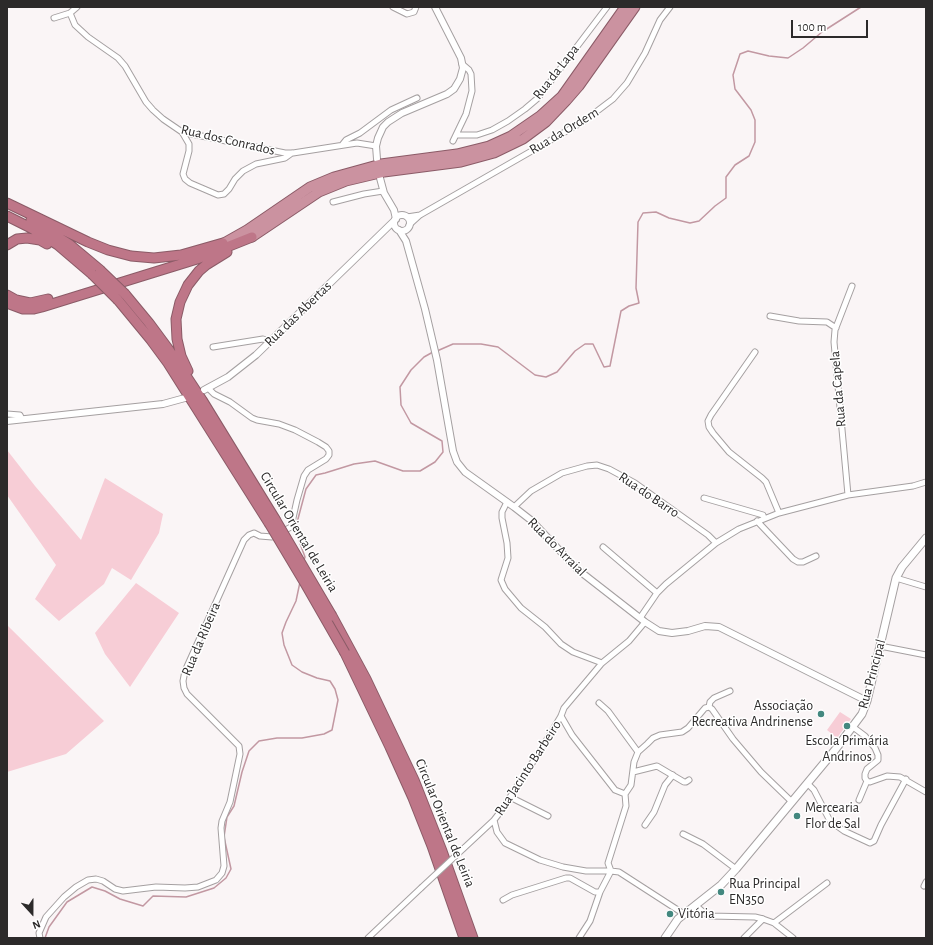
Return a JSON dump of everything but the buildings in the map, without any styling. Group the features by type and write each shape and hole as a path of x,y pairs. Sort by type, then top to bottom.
{"highway":[{"path":"7,295 22,302 38,302 153,268 213,249 247,230 310,187 334,177 361,168 381,164 458,154 490,146 511,136 540,116 562,96 625,7"},
{"path":"202,400 199,390 187,368 178,346 176,324 178,308 185,291 199,271 319,192 346,181 384,172 461,162 494,153 523,139 546,122 566,102 635,7"},
{"path":"7,202 88,242 108,250 131,256 154,258 174,256 224,243"},
{"name":"Circular Oriental de Leiria","path":"7,207 58,237 96,272 156,333 202,400 272,521 306,585 348,651 386,721 422,800 448,865 473,938"},
{"name":"Circular Oriental de Leiria","path":"7,216 31,228 58,245 79,263 96,272"},
{"path":"7,303 23,309 42,307 197,259 252,237"},
{"path":"7,245 22,238 35,239 53,247 79,263"},
{"name":"Circular Oriental de Leiria","path":"121,297 168,363 272,521"},
{"name":"Circular Oriental de Leiria","path":"348,651 413,798 432,846 464,938"}],"main road":[{"name":"Rua Principal","path":"665,938 674,924 684,914 721,885 736,868 792,802 862,714 867,702 896,578 902,567 926,538"}],"street":[{"path":"54,18 70,13 77,7"},
{"path":"393,7 407,14 414,12 416,7"},
{"path":"377,159 376,146 382,130 391,120 402,113 444,96 454,89 462,75 462,64 456,46 435,7"},
{"name":"Rua da Lapa","path":"456,135 477,135 492,130 525,110 542,93 607,7"},
{"name":"Rua da Ordem","path":"409,226 420,216 584,121 613,99 627,83 645,53 660,20 670,7"},
{"name":"Rua dos Conrados","path":"70,13 75,25 88,37 118,58 126,66 146,102 153,110 163,120 182,132 284,153 293,153 357,143 376,146"},
{"path":"453,141 466,114 472,91 471,74 462,64"},
{"path":"342,145 346,140 360,133 391,110 417,98"},
{"path":"182,132 189,144 189,151 183,174 185,179 190,184 218,195 224,194 230,189 235,179 243,171 256,164 286,158 293,153"},
{"path":"380,178 383,191 394,210 400,218 410,221 409,226 405,230 386,230"},
{"path":"334,202 364,194 383,191"},
{"name":"Rua da Ordem","path":"400,218 420,216"},
{"path":"398,229 395,224 400,218"},
{"name":"Rua das Abertas","path":"206,389 228,377 242,367 400,218"},
{"name":"Rua do Arraial","path":"406,241 409,226"},
{"name":"Rua do Arraial","path":"398,229 406,241 421,294 437,360 452,448 455,458 462,470 514,507 539,528 577,570 645,622 660,631 666,633 688,631 705,626 719,627 867,702"},
{"name":"Rua da Capela","path":"848,495 834,342 836,328 852,286"},
{"path":"770,316 799,321 827,322 836,328"},
{"path":"213,347 263,339 270,341"},
{"path":"755,352 711,415 708,422 713,433 729,452 766,482 779,513"},
{"name":"Rua da Ribeira","path":"40,938 39,933 46,917 64,897 76,887 88,880 96,879 103,881 116,889 123,891 156,887 185,888 198,886 216,880 222,873 224,866 221,828 222,821 230,802 240,754 239,746 187,694 183,681 185,671 244,540 249,535 254,533 260,536 272,537 291,526 304,476 308,470 326,459 329,455 329,451 318,442 295,430 279,424 252,418 230,402 206,389"},
{"path":"7,421 163,404 185,398"},
{"path":"7,414 20,415 22,419"},
{"name":"Rua do Barro","path":"514,507 531,491 562,473 587,466 597,465 609,469 636,483 708,535 716,544"},
{"path":"640,618 657,593 666,584 716,544 757,521 779,513 848,495 913,486 926,482"},
{"path":"704,498 763,515 764,518"},
{"path":"507,502 502,512 508,558 501,580 505,589 521,608 545,627 561,644 573,652 602,662"},
{"path":"757,521 793,559 798,562 803,562 816,556"},
{"path":"603,547 657,593"},
{"path":"896,578 926,587"},
{"name":"Rua Jacinto Barbeiro","path":"645,622 629,641 602,662 564,708 561,716 494,820 497,832 505,843 540,860 563,867 586,871 619,872 684,914"},
{"path":"880,646 926,655"},
{"path":"579,938 590,921 600,892 611,871 608,864 626,806 625,794 631,785 634,762 638,752 653,738 660,735 682,732 688,728 705,708 709,707 710,702 714,698 730,691"},
{"path":"599,703 608,711 638,752"},
{"path":"709,707 733,739 761,772 792,802"},
{"path":"561,716 572,735 615,790 625,794"},
{"path":"853,727 875,748 878,756 878,760 867,770 865,774 867,781 859,800"},
{"path":"633,772 657,766 684,782 689,780"},
{"path":"645,825 654,812 665,785 673,775"},
{"path":"867,781 870,782 886,776 900,777 906,779 926,792"},
{"path":"807,783 814,790 828,817 836,826 870,843 874,841 906,779"},
{"path":"510,797 548,816"},
{"path":"368,938 494,820"},
{"path":"683,834 703,844 736,868"},
{"path":"503,900 512,895 566,878 570,878 595,892 600,892"},
{"path":"774,923 827,883"},
{"path":"695,905 710,916 755,917 763,919 774,923 793,938"},
{"path":"744,938 763,919"}],"shaded area":[{"path":"7,450 35,486 81,540 105,478 163,514 159,533 131,580 112,568 104,584 59,621 35,599 56,565 7,495"},
{"path":"136,583 179,613 130,687 105,654 95,633"},
{"path":"7,625 104,721 66,754 7,772"},
{"path":"840,712 851,719 837,738 827,730"}],"waterway":[{"path":"437,351 453,344 481,344 498,347 535,375 546,377 557,372 575,351 585,344 593,344 604,367 610,366 621,311 629,306 639,303 636,288 638,222 643,213 656,212 669,218 690,223 699,221 726,198 726,177 735,165 749,156 755,142 755,120 751,110 735,89 733,75 740,54 748,51 769,56 788,58 822,32 861,7"},
{"path":"304,560 305,557 295,530 306,489 316,475 354,464 375,461 403,471 420,471 435,462 443,452 442,441 411,423 401,405 400,387 411,370 424,357 433,352"},
{"path":"45,938 49,927 67,902 92,887 105,891 120,899 143,906 153,896 186,897 214,888 226,878 231,869 224,837 227,817 234,806 242,772 249,751 259,741 277,738 302,738 324,734 332,730 338,700 335,689 330,681 302,672 292,665 284,645 282,633 296,601 300,582"}],"place":[{"name":"Associação Recreativa Andrinense","path":"821,714"},
{"name":"Escola Primária Andrinos","path":"847,726"},
{"name":"Mercearia Flor de Sal","path":"797,816"},
{"name":"Rua Principal EN350","path":"721,892"},
{"name":"Vitória","path":"670,914"}]}
